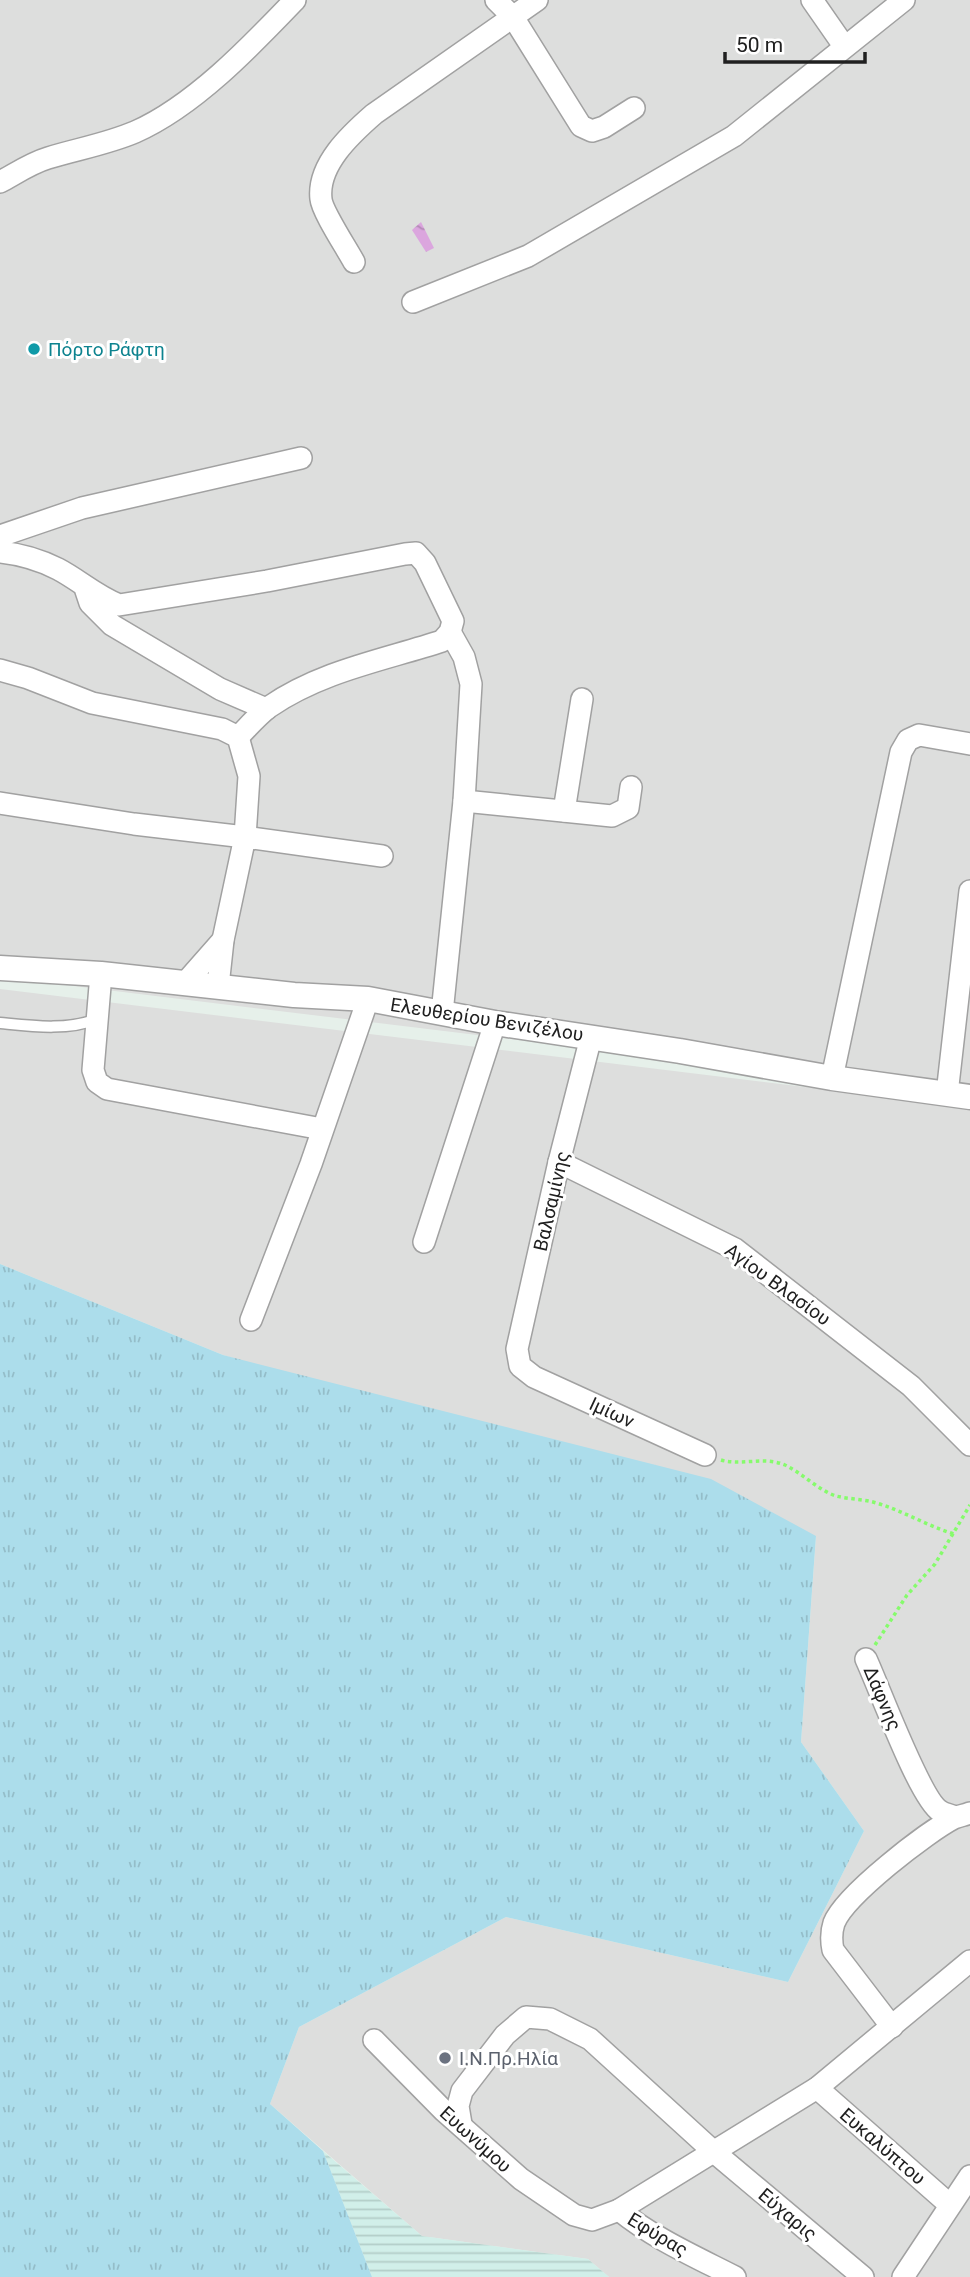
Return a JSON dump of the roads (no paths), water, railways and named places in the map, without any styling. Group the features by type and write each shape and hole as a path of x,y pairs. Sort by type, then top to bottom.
{"street":[{"path":"0,182 46,158 96,146 136,131 187,102 260,37 295,0"},
{"path":"496,0 513,17 581,126 592,131 604,127 635,108"},
{"path":"354,262 320,200 324,178 333,156 351,134 374,114 537,0"},
{"path":"812,0 844,46"},
{"path":"413,302 528,256 734,136 904,0"},
{"path":"0,536 82,508 301,458"},
{"path":"0,552 17,554 57,568 104,599 119,605 416,553 425,563 453,621 450,632 442,641 339,672 295,690 266,709 238,737"},
{"path":"84,586 90,603 113,625 220,689 266,709"},
{"path":"442,1013 464,802 471,684 464,657 450,632"},
{"path":"0,670 92,703 198,723 222,729 238,737 249,776 245,837 223,940 218,986"},
{"path":"564,811 582,699"},
{"path":"832,1078 901,752 908,740 919,735 970,744"},
{"path":"464,802 612,816 628,808 631,787"},
{"path":"0,803 134,824 382,856"},
{"path":"958,1096 970,891"},
{"path":"186,982 223,940"},
{"name":"Ελευθερίου Βενιζέλου","path":"0,968 101,974 293,995 368,999 495,1023 958,1096"},
{"path":"101,974 93,1070 97,1082 107,1089 322,1129"},
{"path":"251,1320 274,1265 368,999"},
{"path":"424,1242 495,1023"},
{"name":"Βαλσαμίνης","path":"520,1366 517,1349 559,1161 591,1037"},
{"name":"Αγίου Βλασίου","path":"559,1161 735,1249 911,1385 970,1445"},
{"name":"Ιμίων","path":"520,1366 534,1377 705,1455"},
{"name":"Δάφνης","path":"866,1659 910,1763 930,1801 939,1811 963,1815"},
{"path":"892,2027 833,1950 830,1937 835,1921 845,1906 892,1863 963,1815"},
{"path":"619,2210 817,2088 970,1961"},
{"name":"Εύχαρις","path":"461,2124 458,2106 462,2091 505,2035 526,2017 550,2019 590,2039 713,2152 863,2277"},
{"name":"Ευωνύμου","path":"374,2040 443,2111 521,2179 574,2215 592,2220 619,2210"},
{"name":"Ευκαλύπτου","path":"817,2088 950,2205"},
{"path":"904,2277 970,2176"},
{"name":"Εφύρας","path":"619,2210 670,2243 735,2277"}],"lane":[{"path":"0,1023 68,1026 83,1025 97,1019"}],"water":[{"path":"421,222 434,248 426,252 412,230"}],"place":[{"name":"Πόρτο Ράφτη","path":"34,349"},
{"name":"Ι.Ν.Πρ.Ηλία","path":"445,2058"}]}
